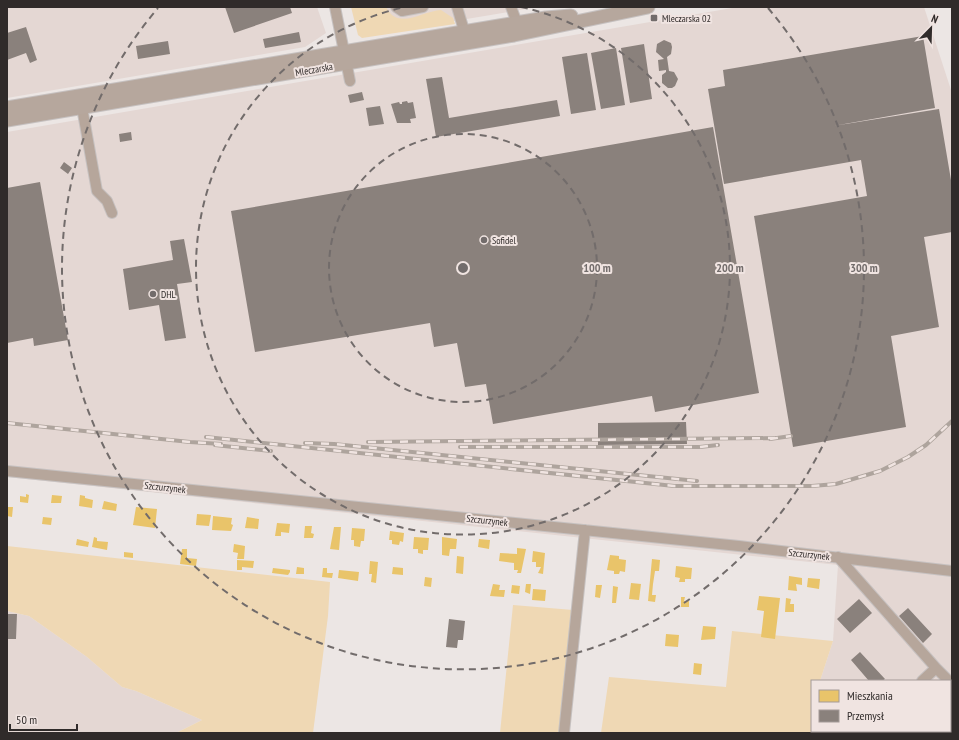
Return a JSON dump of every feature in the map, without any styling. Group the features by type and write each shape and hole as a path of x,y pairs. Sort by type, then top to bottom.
{"main road":[{"name":"Mleczarska","path":"7,111 82,108 346,58 466,38 514,35 648,7"},
{"name":"Mleczarska","path":"466,38 517,23 546,18 620,12"},
{"name":"Mleczarska","path":"7,111 92,94 346,58"}],"street":[{"path":"336,7 350,81"},
{"path":"396,7 402,11 423,7"},
{"path":"457,7 466,38"},
{"path":"512,7 517,23"},
{"path":"92,94 86,98 82,108 97,191 107,201 112,213"},
{"name":"Szczurzynek","path":"7,470 838,557 948,680"},
{"path":"564,733 585,530"},
{"path":"838,557 952,571"},
{"path":"923,680 936,668"}],"shaded area":[{"path":"7,7 317,7 326,33 305,47 7,98"},
{"path":"351,7 386,7 391,14 397,18 404,19 441,10 453,18 455,24 362,38 358,35"},
{"path":"355,7 538,7 365,36"},
{"path":"738,7 924,7 952,93 952,733 813,733 951,732 951,680 820,680 833,641 838,565 7,477 7,132"},
{"path":"7,546 330,582 328,616 313,733 176,733 202,720 136,691 122,687 87,657 29,616 7,611"},
{"path":"513,605 573,610 559,733 500,733"},
{"path":"7,611 29,616 87,657 122,687 136,691 202,720 176,733 7,733"},
{"path":"732,631 833,641 820,680 811,680 811,732 813,733 601,733 609,677 726,687"}],"building: Mieszkania":[{"path":"26,494 29,495 28,503 20,502 20,496 26,497"},
{"path":"52,495 62,496 61,503 51,503"},
{"path":"80,495 93,500 92,508 79,506"},
{"path":"104,501 117,504 116,511 102,509"},
{"path":"7,507 13,507 12,517 7,516"},
{"path":"136,507 157,509 155,528 133,525"},
{"path":"197,514 211,515 209,526 196,525"},
{"path":"213,516 232,518 231,524 233,525 231,531 212,530"},
{"path":"43,517 52,518 51,525 42,524"},
{"path":"247,517 259,519 258,529 245,528"},
{"path":"277,523 290,524 289,533 281,532 281,536 275,536"},
{"path":"305,526 312,526 311,533 314,534 313,538 304,538"},
{"path":"334,527 341,527 339,550 330,549"},
{"path":"352,528 365,529 364,541 361,541 360,547 354,546 354,540 351,540"},
{"path":"390,531 404,533 403,542 400,541 399,545 392,544 392,540 389,540"},
{"path":"94,537 97,538 97,541 108,542 107,550 92,547"},
{"path":"414,537 429,538 428,550 423,550 423,554 418,553 418,549 413,549"},
{"path":"442,537 457,539 456,549 450,549 449,556 442,555"},
{"path":"77,539 89,542 88,547 76,545"},
{"path":"479,539 490,540 489,549 478,547"},
{"path":"234,544 245,546 244,559 237,559 238,553 233,552"},
{"path":"517,548 526,549 521,573 517,573 518,570 514,570 514,563 499,561 500,553 517,554"},
{"path":"182,549 187,549 187,558 197,559 196,566 180,564"},
{"path":"533,551 545,553 543,574 538,573 541,567 536,567 536,562 532,562"},
{"path":"124,552 133,553 133,558 124,557"},
{"path":"610,555 619,556 619,559 626,560 625,572 620,571 619,574 614,574 614,571 607,570"},
{"path":"457,556 464,557 463,574 456,573"},
{"path":"652,559 660,560 659,571 655,571 653,584 652,595 656,595 655,602 648,601"},
{"path":"237,560 254,561 253,568 242,567 242,570 237,570"},
{"path":"370,561 378,562 376,583 371,582 372,574 369,574"},
{"path":"676,566 692,568 691,579 685,579 685,582 679,582 680,578 675,577"},
{"path":"297,567 304,568 304,574 296,574"},
{"path":"393,567 403,568 403,575 392,574"},
{"path":"273,568 290,570 290,572 288,575 272,573"},
{"path":"323,568 327,568 327,573 333,573 332,578 322,577"},
{"path":"339,570 359,572 358,581 338,578"},
{"path":"789,576 802,578 802,585 796,584 797,591 788,590"},
{"path":"425,577 432,578 431,587 424,586"},
{"path":"808,578 820,579 819,589 807,587"},
{"path":"631,583 641,584 639,600 629,599"},
{"path":"493,584 500,585 499,590 505,590 504,597 490,596"},
{"path":"526,584 531,584 530,594 525,592"},
{"path":"512,585 520,586 519,594 511,593"},
{"path":"596,585 602,585 600,598 595,597"},
{"path":"613,586 618,587 616,603 612,603"},
{"path":"533,589 546,590 545,601 532,600"},
{"path":"759,596 780,598 775,639 761,637 764,611 757,610"},
{"path":"681,597 685,597 684,601 689,601 689,607 681,607"},
{"path":"786,598 791,599 790,604 794,604 794,612 785,612"},
{"path":"703,626 716,627 715,639 701,640"},
{"path":"666,634 679,635 678,647 665,646"},
{"path":"694,663 702,664 701,675 693,674"}],"building: Przemysł":[{"path":"225,7 290,7 292,13 234,33"},
{"path":"26,27 37,60 30,63 26,53 7,60 7,33"},
{"path":"299,32 301,42 265,48 263,39"},
{"path":"923,36 935,108 833,126 939,109 952,186 952,232 924,237 939,327 891,336 906,427 793,447 754,216 867,196 861,160 724,184 708,89 725,86 723,70"},
{"path":"664,40 671,43 672,47 671,54 667,57 669,71 674,72 678,79 675,86 672,88 668,88 662,83 662,75 666,72 666,70 659,71 658,60 664,59 656,52 657,44"},
{"path":"168,41 170,54 138,59 136,46"},
{"path":"644,44 652,99 630,103 621,48"},
{"path":"616,48 625,105 601,109 591,53"},
{"path":"587,53 596,110 571,114 562,57"},
{"path":"442,77 449,118 557,100 560,116 436,137 426,79"},
{"path":"362,92 364,100 350,103 348,95"},
{"path":"407,101 408,103 413,102 416,118 410,119 411,123 397,123 391,104 399,102 402,104 402,102"},
{"path":"380,106 384,124 369,126 366,108"},
{"name":"Sofidel","path":"713,127 759,393 655,412 652,396 493,424 486,384 465,387 457,343 434,347 430,323 255,352 231,211"},
{"path":"131,132 132,140 120,142 119,134"},
{"path":"64,162 72,168 68,174 60,168"},
{"path":"40,182 68,340 34,346 33,338 7,343 7,188"},
{"name":"DHL","path":"184,239 192,282 177,284 186,338 165,341 159,305 129,310 123,269 173,260 170,241"},
{"path":"686,422 687,444 598,445 598,423"},
{"path":"859,599 872,613 850,633 837,619"},
{"path":"908,608 932,634 923,643 899,616"},
{"path":"7,614 17,614 16,639 7,639"},
{"path":"449,619 465,621 463,640 458,640 457,648 446,647"},
{"path":"860,652 885,679 868,680 851,660"},
{"path":"917,732 941,733 918,733"}],"railway":[{"path":"206,437 674,486 812,486 836,484 880,471 908,457 926,445 952,421"},
{"path":"7,423 221,444"},
{"path":"770,439 791,436"},
{"path":"368,442 775,438"},
{"path":"305,443 334,444 697,481"},
{"path":"215,445 271,451"},
{"path":"460,447 700,447 718,445"}],"place":[{"name":"Mleczarska 02","path":"654,18"},
{"name":"Sofidel","path":"484,240"},
{"name":"DHL","path":"153,294"}]}
